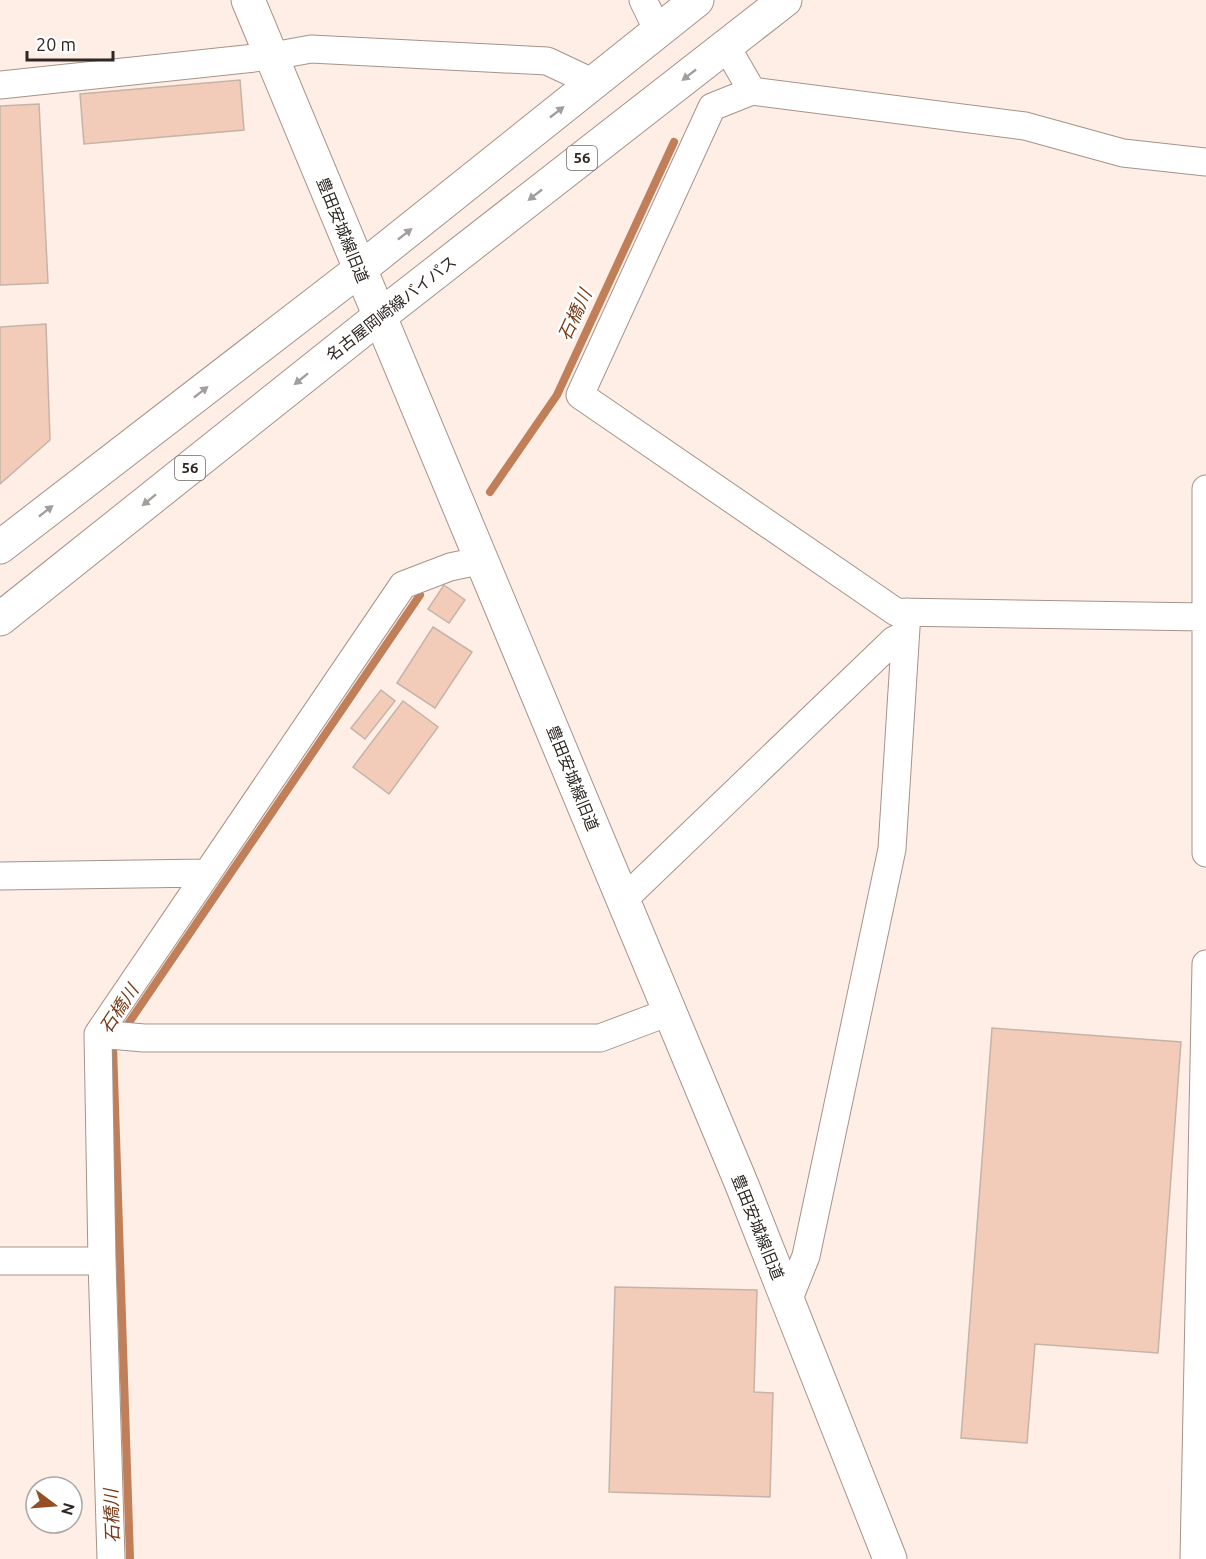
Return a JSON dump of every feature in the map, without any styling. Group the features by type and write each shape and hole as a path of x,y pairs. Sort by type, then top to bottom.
{"main road":[{"name":"豊田安城線旧道","path":"248,0 273,56 359,270 483,560 788,1301 890,1559"},
{"path":"0,547 359,270 697,0"},
{"name":"名古屋岡崎線バイパス","path":"0,619 380,316 785,0"}],"street":[{"path":"643,0 657,31"},
{"path":"726,46 752,91"},
{"path":"0,85 273,56 311,49 547,61 594,83"},
{"path":"788,1301 806,1256 892,849 906,624 896,612 580,395 712,107 752,91 1025,126 1123,153 1206,162"},
{"path":"1206,489 1204,617 1206,853"},
{"path":"111,1559 102,1261 103,1034 206,873 403,585 450,567 483,560"},
{"path":"906,624 1204,617"},
{"path":"623,900 894,640 906,624"},
{"path":"0,876 206,873"},
{"path":"1194,1559 1200,1522 1206,964"},
{"path":"103,1034 144,1038 600,1038 669,1012"},
{"path":"0,1262 102,1261"}],"building":[{"path":"240,80 244,130 84,144 80,94"},
{"path":"39,104 48,283 0,285 0,106"},
{"path":"46,324 50,440 0,484 0,327"},
{"path":"444,585 465,600 449,623 428,609"},
{"path":"433,627 472,652 435,708 397,683"},
{"path":"381,690 395,701 365,739 351,728"},
{"path":"403,701 438,727 389,794 353,767"},
{"path":"992,1028 1181,1042 1158,1353 1035,1344 1027,1443 961,1438"},
{"path":"615,1287 757,1290 754,1392 773,1393 770,1497 609,1492"}],"waterway":[{"name":"石橋川","path":"490,492 557,395 674,142"},
{"name":"石橋川","path":"130,1559 113,1046 420,595"}]}
